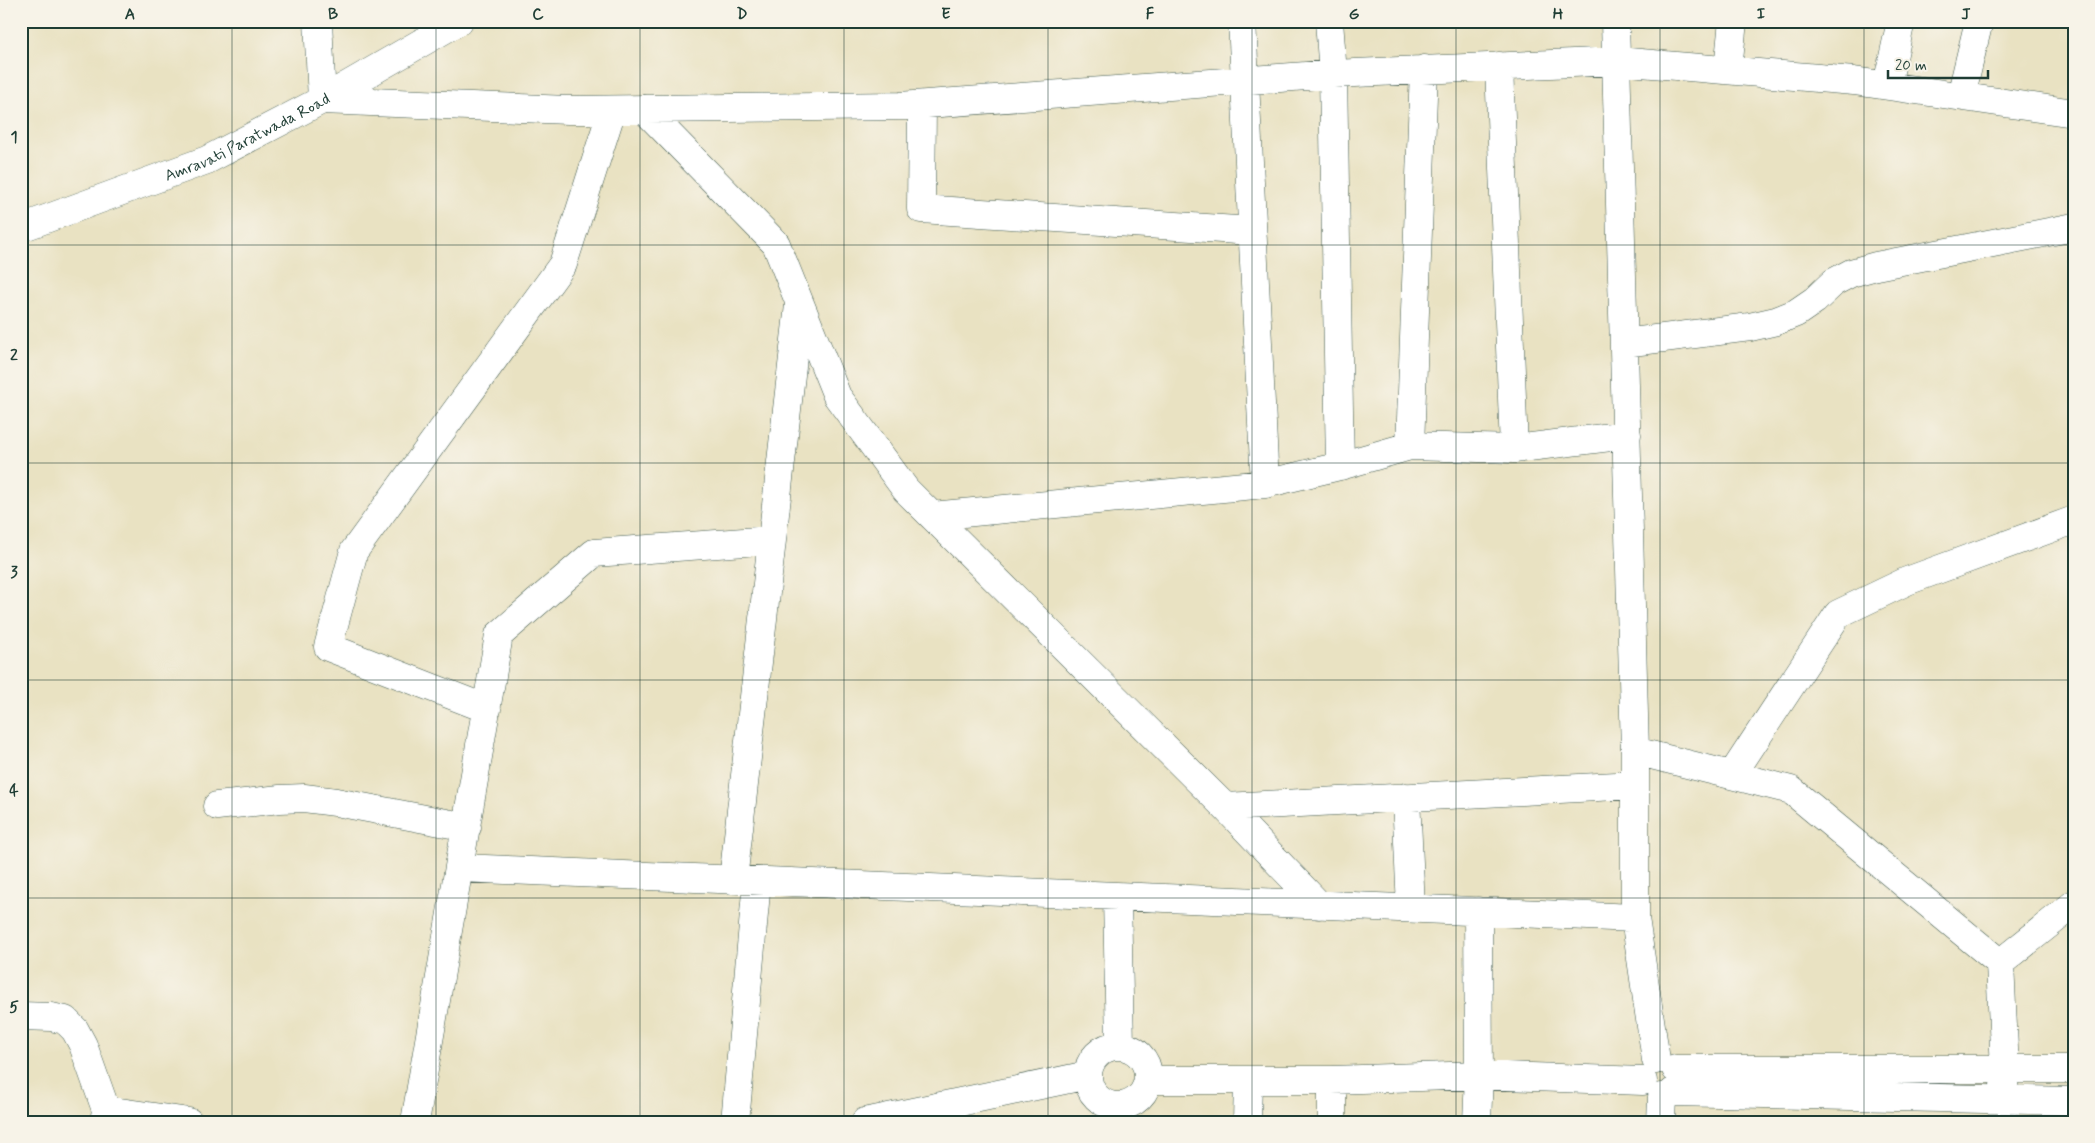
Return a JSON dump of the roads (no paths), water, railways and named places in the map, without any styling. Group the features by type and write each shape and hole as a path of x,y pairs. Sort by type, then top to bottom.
{"street":[{"path":"318,21 322,100 568,110 922,105 1333,74 1617,61 1854,80 2074,113"},
{"name":"Amravati Paratwada Road","path":"21,228 207,160 322,100 460,21"},
{"path":"1242,21 1243,80 1265,484"},
{"path":"1329,21 1333,74 1340,466"},
{"path":"1615,21 1635,752 1635,918 1662,1087"},
{"path":"1728,70 1733,21"},
{"path":"1887,85 1901,21"},
{"path":"1961,96 1979,21"},
{"path":"1499,66 1514,449"},
{"path":"1410,446 1424,69"},
{"path":"922,105 921,209 1252,231"},
{"path":"644,109 776,244 837,396 906,490 1225,807 1319,905"},
{"path":"487,709 328,647 354,551 563,264 612,110"},
{"path":"1624,343 1750,327 1776,321 1796,313 1815,300 1834,282 1851,273 1876,266 2074,227"},
{"path":"735,1122 745,881 772,540 799,301"},
{"path":"932,516 1265,484 1340,466 1410,446 1514,449 1627,435"},
{"path":"1732,775 1838,614 1907,581 2074,520"},
{"path":"415,1122 499,635 594,553 772,540"},
{"path":"1635,752 1791,790 2000,963 2005,1070 2002,1111"},
{"path":"1225,807 1635,785"},
{"path":"1406,797 1411,908"},
{"path":"216,806 304,798 336,802 467,827"},
{"path":"460,868 1635,918"},
{"path":"1117,896 1120,1046"},
{"path":"2000,963 2074,904"},
{"path":"1476,1122 1479,1075 1478,911"},
{"path":"21,1016 58,1018 65,1020 75,1030 83,1045 105,1116 189,1122"},
{"path":"1120,1046 1138,1052 1148,1070 1145,1090 1139,1098 1120,1114 1097,1097 1090,1085 1088,1075 1094,1057 1102,1051 1120,1046"},
{"path":"1662,1087 2005,1070 2074,1069"},
{"path":"865,1122 1088,1075"},
{"path":"1148,1080 1332,1080 1479,1075 2002,1111 2074,1101"},
{"path":"1247,1122 1248,1080"},
{"path":"1332,1080 1332,1122"}]}
